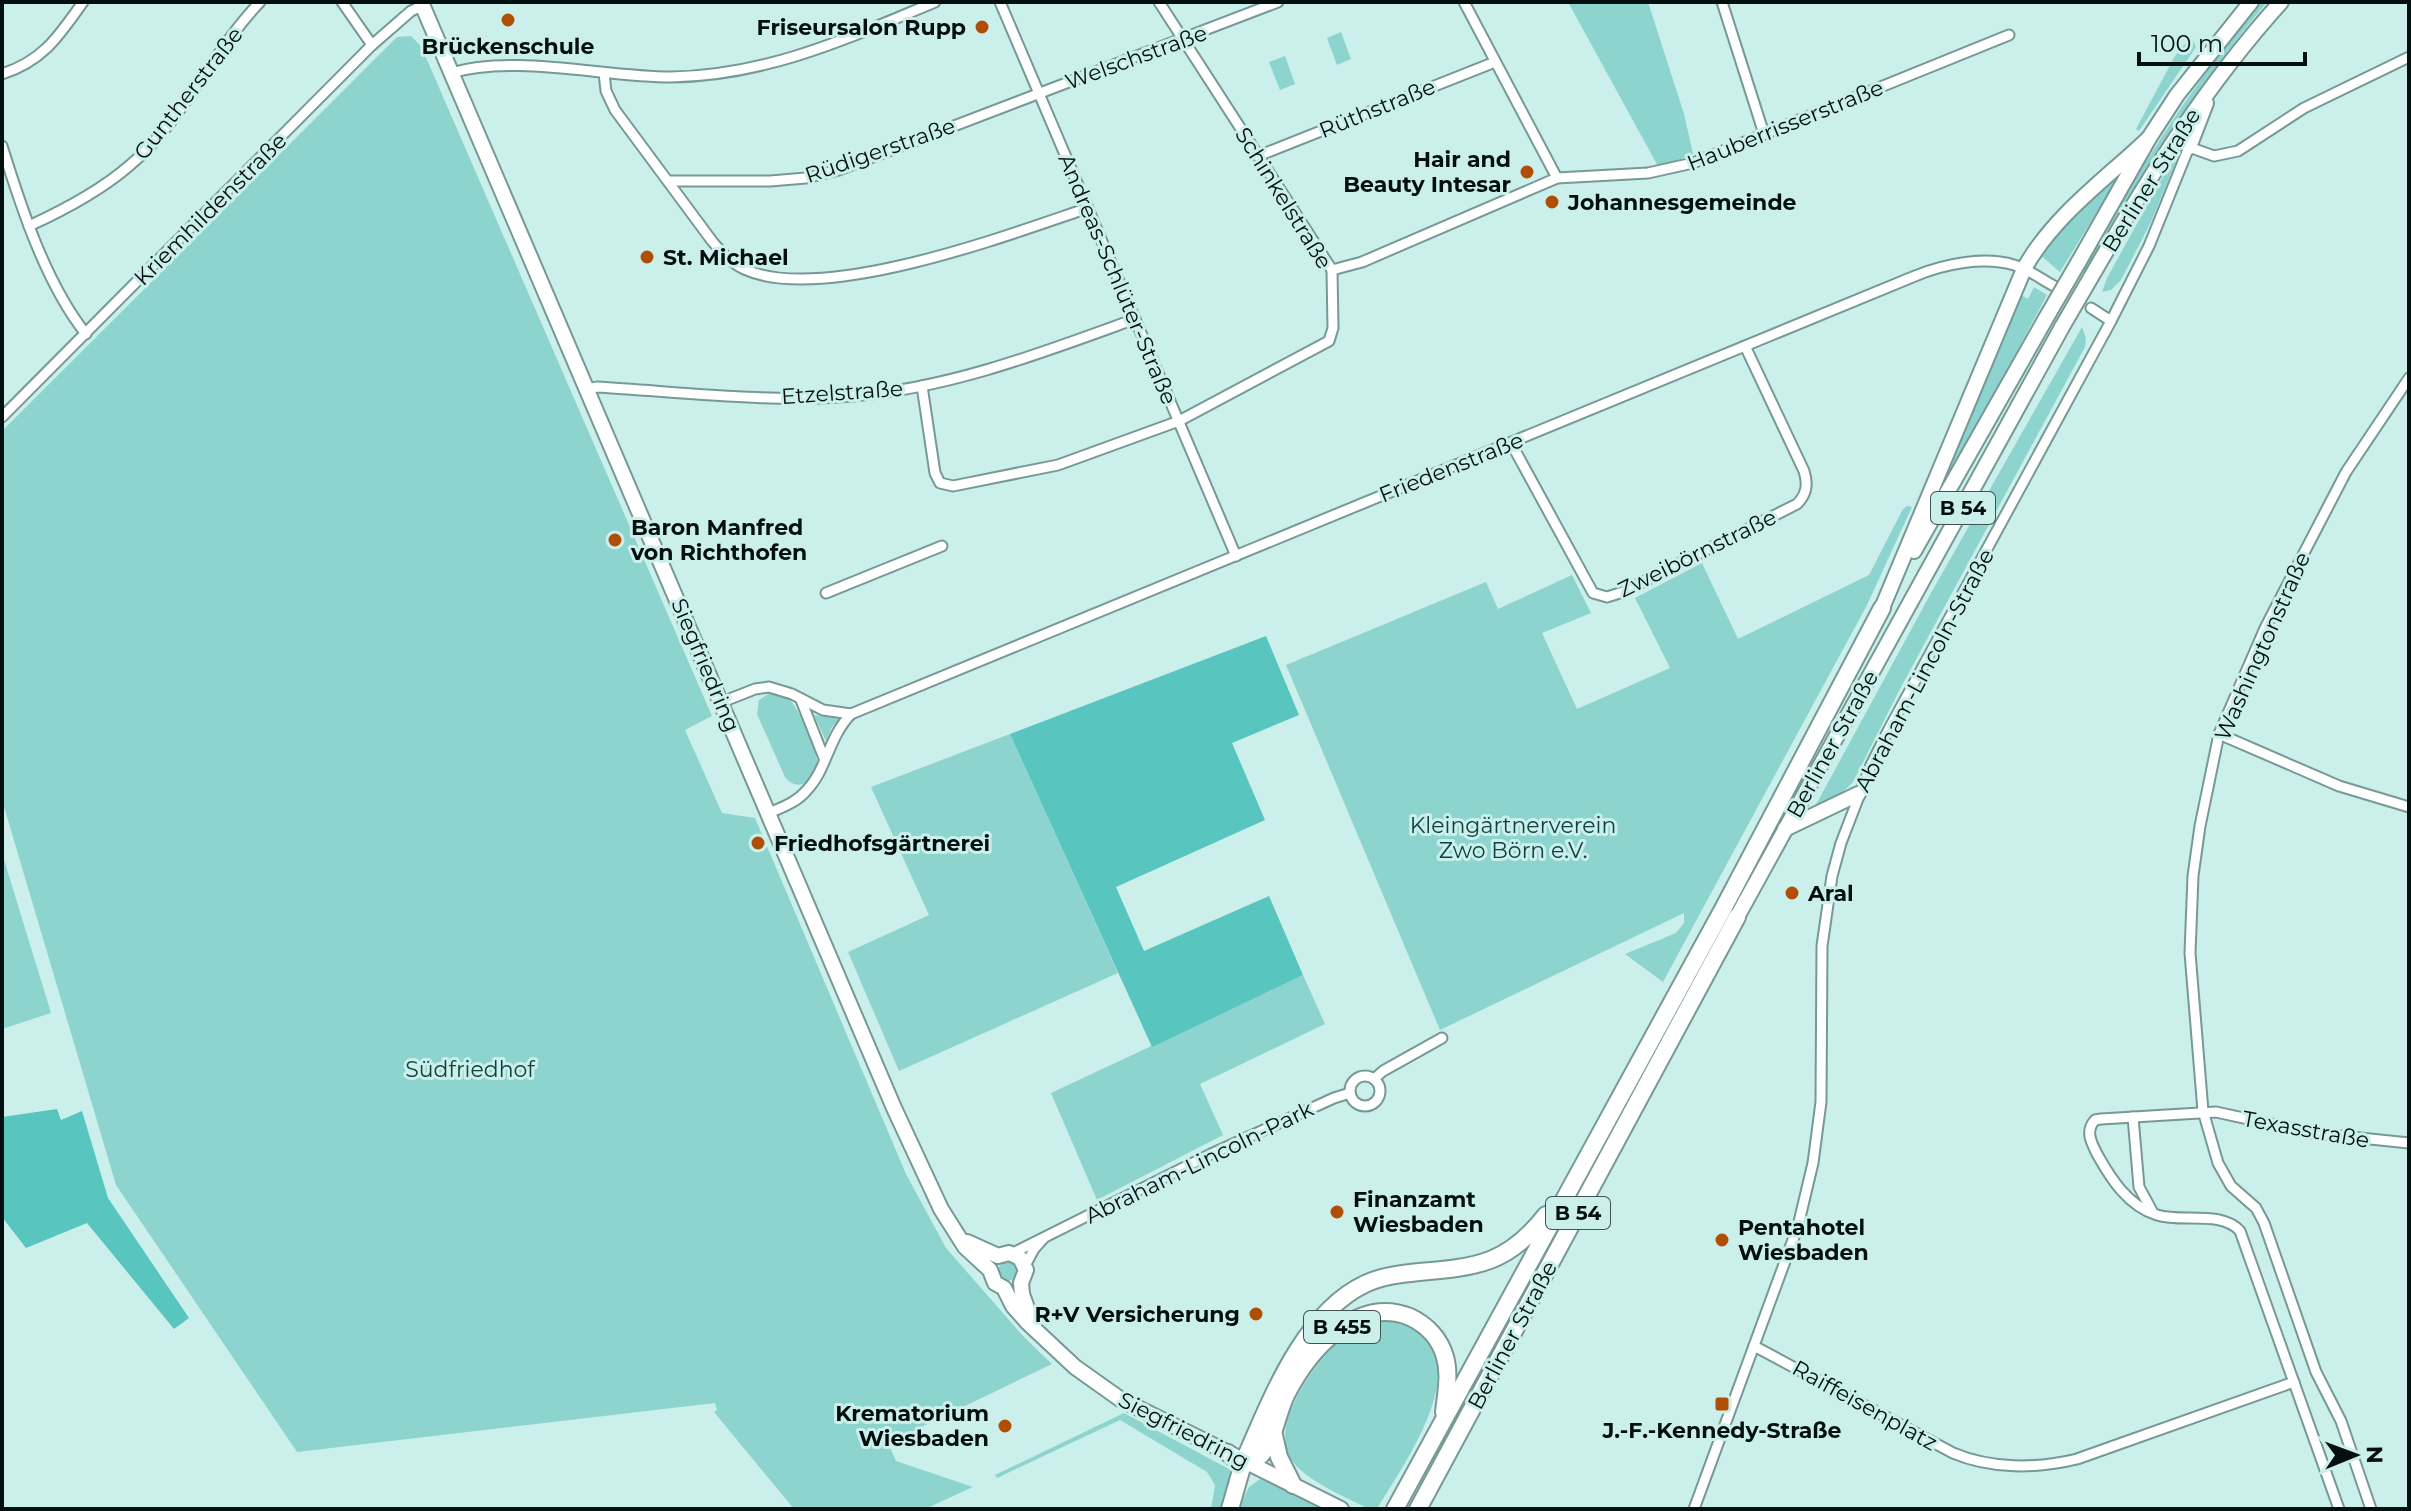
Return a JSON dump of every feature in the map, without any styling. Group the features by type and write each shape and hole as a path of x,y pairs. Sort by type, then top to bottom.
{"highway":[{"name":"Berliner Straße","path":"1573,1179 1723,909 1882,608"},
{"name":"Berliner Straße","path":"1418,1509 1737,917"},
{"name":"B 54","path":"1442,1425 1573,1179"},
{"path":"1273,1431 1260,1456 1244,1461 1276,1385 1292,1358 1346,1296 1365,1284 1393,1275 1467,1268 1497,1259 1515,1249 1532,1233 1573,1179"},
{"name":"B 455","path":"1273,1431 1288,1392 1316,1349 1363,1316 1386,1312 1412,1318 1431,1331 1438,1341 1446,1357 1447,1371 1442,1425 1398,1505"},
{"path":"1273,1431 1279,1457 1293,1485"},
{"path":"1228,1453 1242,1467 1230,1509"}],"main road":[{"name":"Berliner Straße","path":"1882,608 2149,138 2177,95 2251,2"},
{"name":"Berliner Straße","path":"1737,917 2062,327 2167,147 2217,78 2281,2"},
{"name":"Siegfriedring","path":"422,4 920,1168 959,1237 973,1256 990,1270 995,1283 1004,1288 1018,1313 1075,1367 1120,1399 1341,1509"},
{"path":"2189,147 2217,78"},
{"path":"1882,608 2035,248 2054,226 2149,138"},
{"path":"1785,829 1858,794"},
{"path":"959,1237 982,1251 1020,1258 1025,1266 1021,1283 1013,1288 1004,1288"},
{"path":"990,1270 992,1262 1005,1254"},
{"name":"Siegfriedring","path":"1021,1283 1026,1309 1039,1332"}],"street":[{"path":"2,74 29,63 57,40 83,2"},
{"name":"Guntherstraße","path":"29,226 98,189 131,165 158,137 260,2"},
{"path":"342,2 372,45"},
{"path":"451,73 467,68 503,66 673,77 756,68 813,52 935,2"},
{"name":"Andreas-Schlüter-Straße","path":"1000,2 1236,556"},
{"name":"Schinkelstraße","path":"1159,2 1332,270 1333,328 1329,341 1179,421"},
{"name":"Welschstraße","path":"1039,94 1278,2"},
{"path":"1464,2 1557,178"},
{"path":"1722,2 1764,134"},
{"name":"Kriemhildenstraße","path":"2,417 372,45 422,4"},
{"name":"Hauberrisserstraße","path":"1332,270 1362,262 1557,178 1665,171 1693,163 2009,35"},
{"path":"2189,147 2214,156 2238,151 2304,108 2409,57"},
{"name":"Rüthstraße","path":"1258,156 1495,62"},
{"path":"604,73 606,91 615,110 725,256 743,269 788,279 894,268 985,243 1088,208"},
{"name":"Rüdigerstraße","path":"669,181 806,178 888,152 1039,94"},
{"path":"2,146 29,226 74,319 86,334"},
{"name":"Abraham-Lincoln-Straße","path":"1694,1509 1798,1226 1813,1163 1821,1102 1820,1000 1826,911 1841,843 1858,794 1889,729 2111,321 2149,246 2189,147"},
{"name":"Friedenstraße","path":"851,714 1922,274 1950,265 1996,263 2024,269 2054,286"},
{"path":"2091,308 2111,321"},
{"name":"Etzelstraße","path":"587,389 597,387 774,397 852,396 922,386 1022,359 1135,319"},
{"name":"Zweibörnstraße","path":"1511,443 1593,593 1607,597 1623,592 1803,499 1807,485 1804,471 1745,346"},
{"name":"Washingtonstraße","path":"2371,1509 2341,1421 2316,1372 2264,1223 2256,1208 2231,1186 2218,1163 2203,1111 2190,953 2193,876 2219,734 2265,628 2346,472 2409,378"},
{"path":"922,386 935,473 940,483 946,486 1058,465 1179,421"},
{"path":"826,593 942,546"},
{"path":"722,702 769,687 823,710 851,714"},
{"path":"801,700 824,758"},
{"path":"769,813 790,804 806,792 838,730 851,714"},
{"path":"2219,734 2339,786 2409,807"},
{"name":"Abraham-Lincoln-Park","path":"1374,1079 1442,1038"},
{"name":"Abraham-Lincoln-Park","path":"1365,1076 1374,1079 1380,1092 1372,1104 1358,1104 1350,1093 1355,1079 1365,1076"},
{"name":"Abraham-Lincoln-Park","path":"1005,1254 1211,1154 1350,1093"},
{"path":"2203,1111 2095,1120 2089,1136 2108,1174 2139,1206 2154,1214 2179,1219 2228,1221 2240,1231 2339,1509"},
{"name":"Texasstraße","path":"2203,1111 2312,1133 2409,1143"},
{"path":"2133,1117 2139,1187 2154,1214"},
{"name":"Abraham-Lincoln-Park","path":"1025,1266 1034,1249 1048,1235"},
{"name":"Raiffeisenplatz","path":"1754,1346 1953,1453 1976,1462 2014,1466 2068,1461 2294,1382"}],"green space":[{"path":"1568,2 1648,2 1684,114 1693,154 1659,168"},
{"path":"2262,2 2267,2 2240,34 2169,134 2085,274 2080,272 2187,99"},
{"path":"1341,32 1351,59 1337,65 1327,38"},
{"name":"Südfriedhof","path":"411,36 421,46 712,716 685,730 722,813 755,818 906,1174 946,1248 1023,1336 1052,1364 888,1443 896,1461 973,1487 925,1509 794,1509 714,1412 717,1410 715,1403 297,1452 116,1185 2,800 2,431 397,37"},
{"path":"2191,36 2196,47 2139,131 2136,129 2175,56"},
{"path":"1285,56 1295,84 1280,90 1269,62"},
{"path":"2180,146 2150,224 2121,280 2111,290 2102,292 2107,278"},
{"path":"2122,171 2060,272 2039,254 2085,203"},
{"path":"2034,287 2047,295 1933,507 2019,294 2028,299"},
{"path":"2082,327 2085,347 1853,782 1837,798 1812,812 1931,593"},
{"name":"Kleingärtnerverein Zwo Börn e.V.","path":"1907,506 1912,507 1867,605 1663,982 1625,954 1676,933 1684,923 1684,913 1440,1030 1286,665 1486,582 1498,609 1572,575 1591,613 1542,633 1577,709 1670,668 1635,598 1702,563 1738,639 1869,575"},
{"path":"770,693 784,696 792,702 813,747 816,768 811,779 801,784 790,782 785,777 757,714 759,700"},
{"path":"814,715 840,719 832,727 826,741"},
{"path":"1010,734 1118,973 899,1071 848,952 929,915 871,787"},
{"path":"2,853 51,1013 2,1029"},
{"path":"1303,975 1325,1024 1200,1084 1223,1135 1097,1200 1051,1093"},
{"path":"1008,1261 1015,1264 1018,1271 1015,1278 1008,1281 1001,1278 998,1271 1001,1264"},
{"path":"1378,1321 1402,1323 1423,1336 1435,1354 1438,1375 1434,1399 1414,1448 1377,1509 1369,1509 1327,1488 1297,1467 1286,1443 1286,1425 1302,1387 1328,1352 1354,1329"},
{"path":"1124,1413 1229,1469 1232,1472 1221,1509 1211,1509 1215,1485 1207,1472 1120,1420 997,1478 995,1475"},
{"path":"1260,1479 1326,1509 1238,1509 1249,1487"}],"shaded area":[{"path":"1266,636 1299,715 1232,743 1265,820 1116,887 1144,951 1269,896 1303,975 1152,1047 1010,734"},
{"path":"57,1109 61,1120 82,1111 108,1198 189,1318 174,1329 87,1223 26,1248 2,1217 2,1117"}],"place":[{"name":"Brückenschule","path":"508,20"},
{"name":"Friseursalon Rupp","path":"982,27"},
{"name":"Hair and Beauty Intesar","path":"1527,172"},
{"name":"Johannesgemeinde","path":"1552,202"},
{"name":"St. Michael","path":"647,257"},
{"name":"Baron Manfred von Richthofen","path":"615,540"},
{"name":"Friedhofsgärtnerei","path":"758,843"},
{"name":"Aral","path":"1792,893"},
{"name":"Finanzamt Wiesbaden","path":"1337,1212"},
{"name":"Pentahotel Wiesbaden","path":"1722,1240"},
{"name":"R+V Versicherung","path":"1256,1314"},
{"name":"J.-F.-Kennedy-Straße","path":"1722,1404"},
{"name":"Krematorium Wiesbaden","path":"1005,1426"}]}
